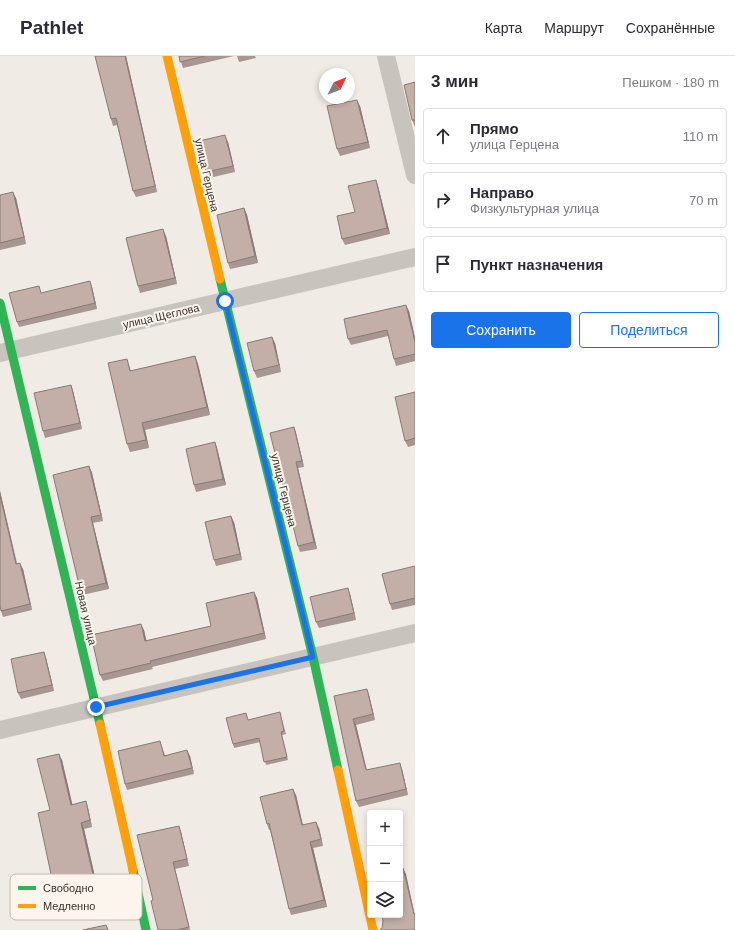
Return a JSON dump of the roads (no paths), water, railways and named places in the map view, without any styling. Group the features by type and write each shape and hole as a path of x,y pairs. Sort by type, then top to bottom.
{"street":[{"name":"улица Герцена","path":"167,56 225,301 313,657 373,930"},
{"path":"386,56 415,175"},
{"name":"улица Щеглова","path":"6,352 415,257"},
{"name":"Новая улица","path":"0,303 6,352 96,707 133,874"},
{"path":"0,730 415,633"},
{"name":"Новая улица","path":"142,912 146,930"}]}
